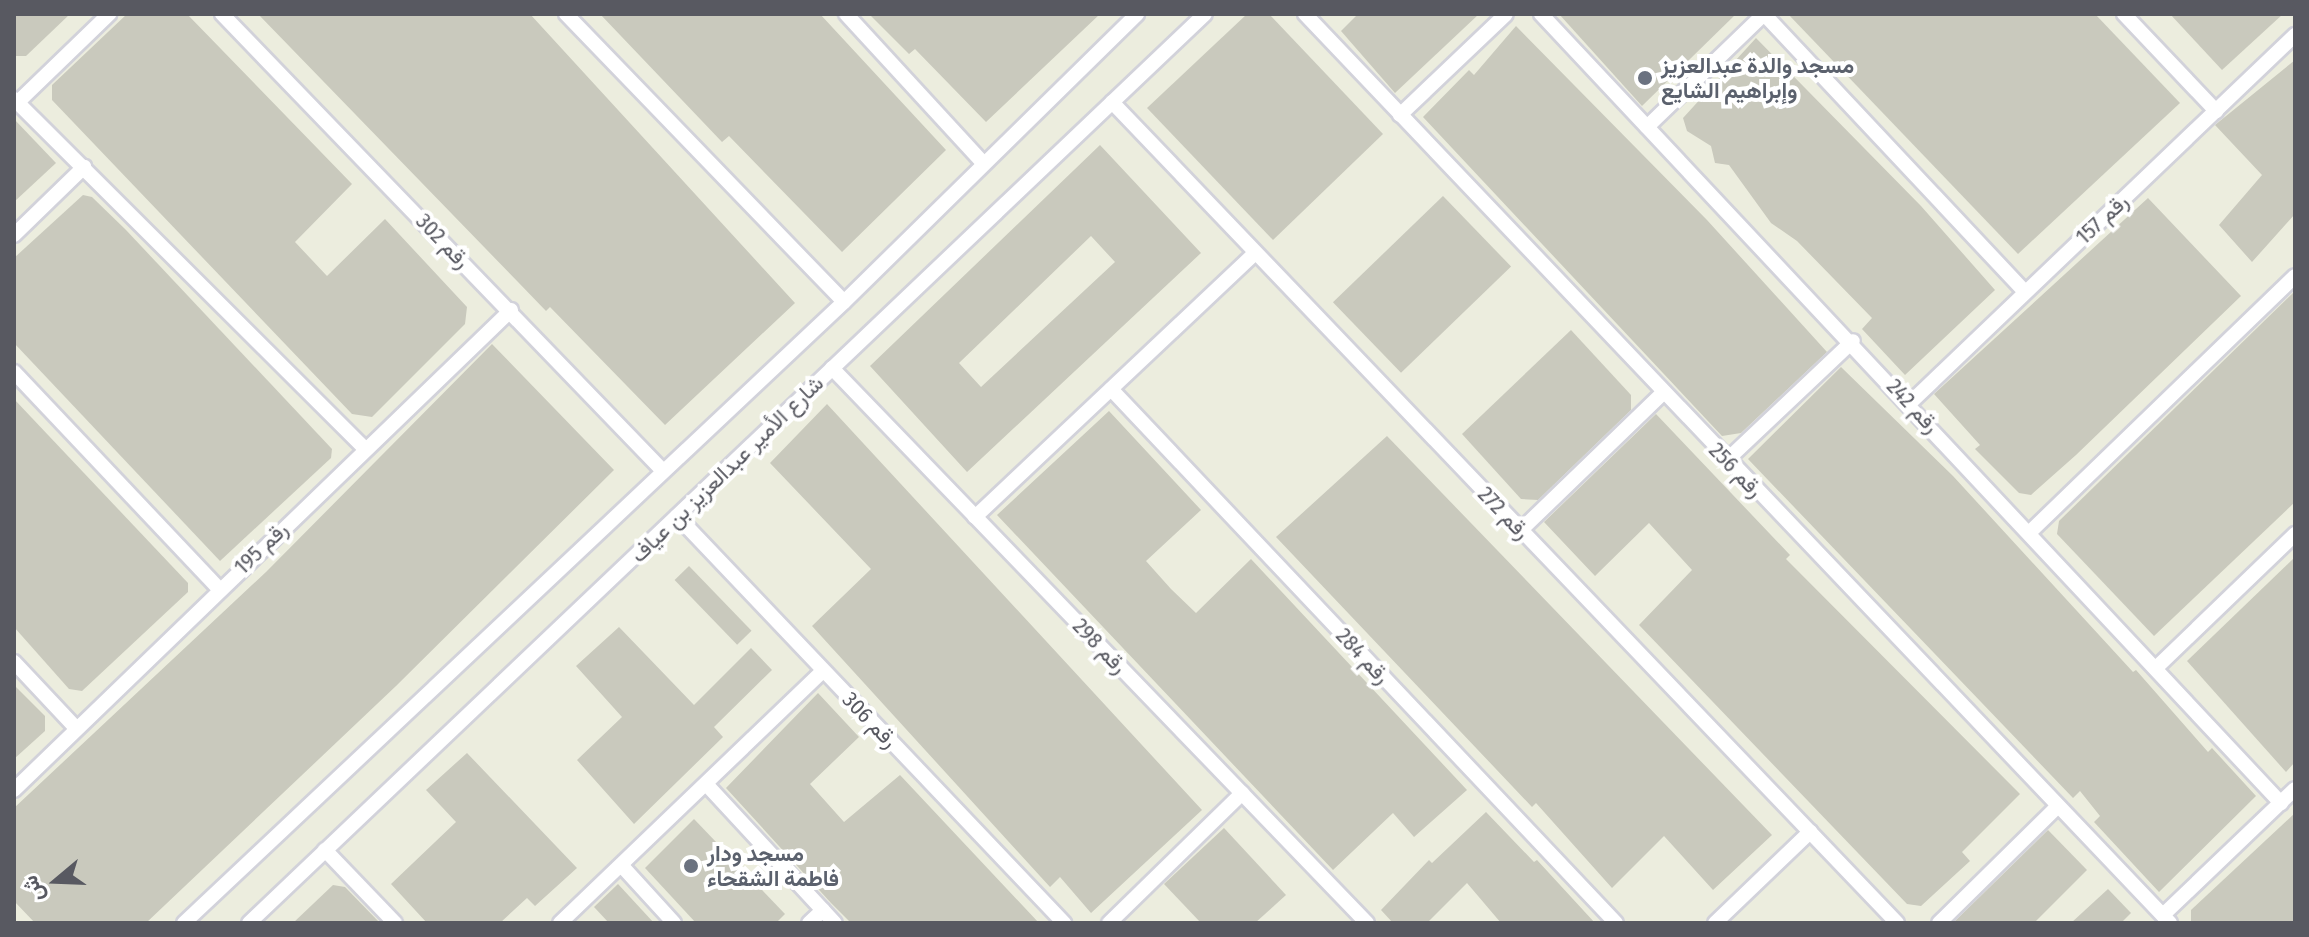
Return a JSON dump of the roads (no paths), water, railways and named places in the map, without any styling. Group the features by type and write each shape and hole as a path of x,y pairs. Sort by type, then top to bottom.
{"street":[{"path":"109,14 16,100 365,449"},
{"name":"رقم 302","path":"222,14 511,310 662,470"},
{"path":"566,14 844,302"},
{"path":"846,14 982,162"},
{"name":"شارع الأمير عبدالعزيز بن عياف","path":"184,923 844,302 982,162 1137,14"},
{"name":"شارع الأمير عبدالعزيز بن عياف","path":"249,923 1205,14"},
{"name":"رقم 256","path":"1305,14 2166,919"},
{"path":"1400,115 1506,14"},
{"name":"رقم 242","path":"1541,14 1853,341 2281,803"},
{"path":"1647,127 1764,14 2024,291"},
{"path":"2124,14 2216,111"},
{"name":"رقم 157","path":"1910,403 2295,35"},
{"name":"رقم 272","path":"1112,102 1897,923"},
{"path":"14,235 84,167"},
{"path":"975,517 1255,253"},
{"path":"2030,532 2295,276"},
{"name":"رقم 195","path":"14,790 511,310"},
{"path":"1727,460 1853,341"},
{"name":"رقم 298","path":"832,368 1367,923"},
{"path":"14,372 219,589"},
{"name":"رقم 284","path":"1111,389 1616,923"},
{"path":"1521,530 1663,393"},
{"name":"رقم 306","path":"677,516 1064,923"},
{"path":"2157,667 2295,534"},
{"path":"14,662 76,728"},
{"path":"560,923 823,671"},
{"path":"707,785 835,923"},
{"path":"2166,919 2295,789"},
{"path":"1109,923 1242,793"},
{"path":"1939,923 2057,807"},
{"path":"1715,923 1810,832"},
{"path":"325,850 395,923"},
{"path":"622,866 674,923"},
{"path":"809,923 823,910"}],"place":[{"name":"مسجد والدة عبدالعزيز وإبراهيم الشايع","path":"1645,78"},
{"name":"مسجد ودار فاطمة الشقحاء","path":"691,866"}]}
